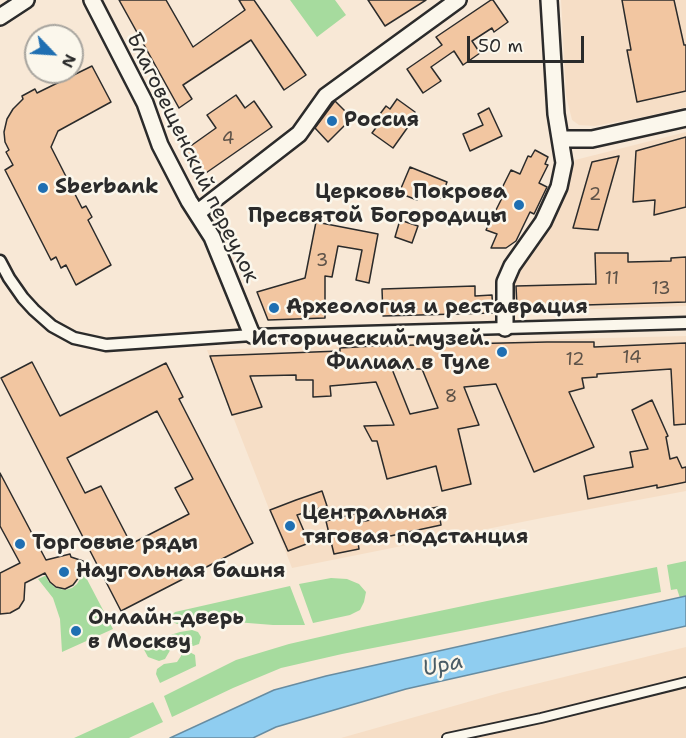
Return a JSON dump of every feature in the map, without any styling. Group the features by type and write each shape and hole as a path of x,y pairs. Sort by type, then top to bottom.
{"street":[{"path":"0,17 27,0"},
{"name":"Благовещенский переулок","path":"92,0 145,103 160,145 189,201 212,237 252,335"},
{"path":"197,213 300,134 326,96 458,0"},
{"path":"505,328 506,282 512,266 543,222 559,187 564,163 556,114 549,0"},
{"path":"560,139 592,140 686,118"},
{"path":"0,261 23,298 52,326 74,338 106,345 252,335 686,323"}],"lane":[{"path":"447,738 541,718 686,682"}],"shaded area":[{"path":"561,0 686,0 686,107 595,126 579,125 572,120 566,96"},
{"path":"686,132 686,306 510,312 512,288 525,255 549,221 568,186 575,160"},
{"path":"686,336 686,491 292,568 207,350 375,344"},
{"path":"686,647 686,738 341,738 503,692"}],"green space":[{"path":"290,0 335,0 346,15 317,37"},
{"path":"686,561 686,596 680,598 677,589 671,590 667,565"},
{"path":"80,566 113,629 62,652 60,619 53,598 38,579 47,575 48,581 56,588 65,590 72,588 80,579"},
{"path":"657,567 661,592 281,668 172,717 164,696 236,660 289,644"},
{"path":"331,578 347,579 359,584 366,592 364,602 360,610 350,615 313,623 299,584"},
{"path":"290,586 305,625 198,619 177,624 173,622 171,616 175,612"},
{"path":"192,630 198,632 201,637 199,644 193,646 179,644 172,647 165,659 159,661 148,657 141,644 180,632"},
{"path":"186,650 195,655 196,666 160,683 156,674 157,669 164,664 177,662 182,651"},
{"path":"153,702 163,722 129,738 74,738"}],"water":[{"name":"Upa","path":"686,596 686,626 406,689 276,727 253,738 170,738 274,690 326,676"}],"building":[{"path":"119,0 166,0 193,47 245,10 239,0 254,0 306,75 284,90 251,40 183,85 192,99 179,108"},
{"path":"368,0 426,0 385,26"},
{"path":"491,0 508,22 494,32 492,28 472,41 480,53 463,65 454,51 431,67 441,81 423,93 407,69 442,45 436,37"},
{"path":"622,0 674,0 684,45 686,45 686,91 637,102 627,50 631,50"},
{"name":"Sberbank","path":"92,66 111,102 58,131 51,147 82,208 86,206 92,217 88,220 111,265 76,285 66,265 61,268 56,257 51,260 5,170 13,165 6,152 9,150 4,132 7,119 23,99 22,96 35,89 37,93 55,84 84,84 84,70"},
{"path":"236,95 245,108 254,101 272,127 203,175 191,165 185,150 216,128 207,115"},
{"path":"397,99 415,112 415,117 393,148 372,133 378,125 374,122 386,106 390,109"},
{"name":"Россия","path":"335,101 352,118 328,142 315,128"},
{"path":"489,108 502,136 470,151 463,134 483,125 478,114"},
{"path":"686,137 686,207 654,215 655,200 633,202 636,151"},
{"name":"Церковь Покрова Пресвятой Богородицы","path":"535,150 548,157 545,164 548,165 539,183 547,187 534,214 530,212 516,241 506,248 491,248 497,234 486,230 502,198 498,196 511,170 520,174 528,156 531,157"},
{"path":"619,156 598,230 573,228 592,162"},
{"path":"410,167 447,182 441,198 421,189 417,200 399,193"},
{"path":"400,220 418,226 412,243 395,237"},
{"path":"316,222 378,234 369,283 356,280 362,250 338,246 332,277 325,276 325,318 268,320 257,292 305,278"},
{"path":"595,253 628,253 628,262 671,261 671,258 686,257 686,302 517,307 516,286 596,284"},
{"path":"475,286 475,296 492,295 493,313 383,316 382,289"},
{"path":"594,342 594,347 686,343 686,424 674,425 671,369 597,374 597,377 582,378 584,388 569,392 594,447 534,472 496,384 464,387 479,425 458,429 471,484 442,491 436,466 387,479 377,441 372,441 364,426 394,425 376,382 330,386 331,396 313,397 313,380 296,380 296,375 250,376 262,407 232,415 210,356 340,351 340,348","holes":["392,369 422,369 438,408 410,414"]},
{"path":"32,362 60,416 166,363 183,397 179,399 253,543 121,611 1,378","holes":["157,411 193,479 175,488 189,514 131,544 101,486 85,493 67,458"]},
{"path":"652,400 668,436 666,437 670,459 677,457 682,468 686,467 686,482 657,488 657,485 588,499 584,476 633,467 630,452 648,449 632,410"},
{"path":"0,473 46,560 70,554 71,557 83,561 79,577 73,585 65,589 56,587 45,573 25,583 24,600 19,608 10,613 0,614 0,573 20,563 0,526"},
{"name":"Центральная тяговая подстанция","path":"322,491 327,506 297,515 309,543 288,551 270,510"},
{"path":"438,507 441,525 358,543 359,549 334,554 326,521 358,513 360,522"}],"place":[{"name":"Россия","path":"332,121"},
{"name":"Sberbank","path":"43,188"},
{"name":"Церковь Покрова Пресвятой Богородицы","path":"519,205"},
{"name":"Археология и реставрация","path":"274,308"},
{"name":"Исторический музей. Филиал в Туле","path":"502,352"},
{"name":"Центральная тяговая подстанция","path":"290,526"},
{"name":"Торговые ряды","path":"20,544"},
{"name":"Наугольная башня","path":"64,572"},
{"name":"Онлайн-дверь в Москву","path":"76,631"}]}
